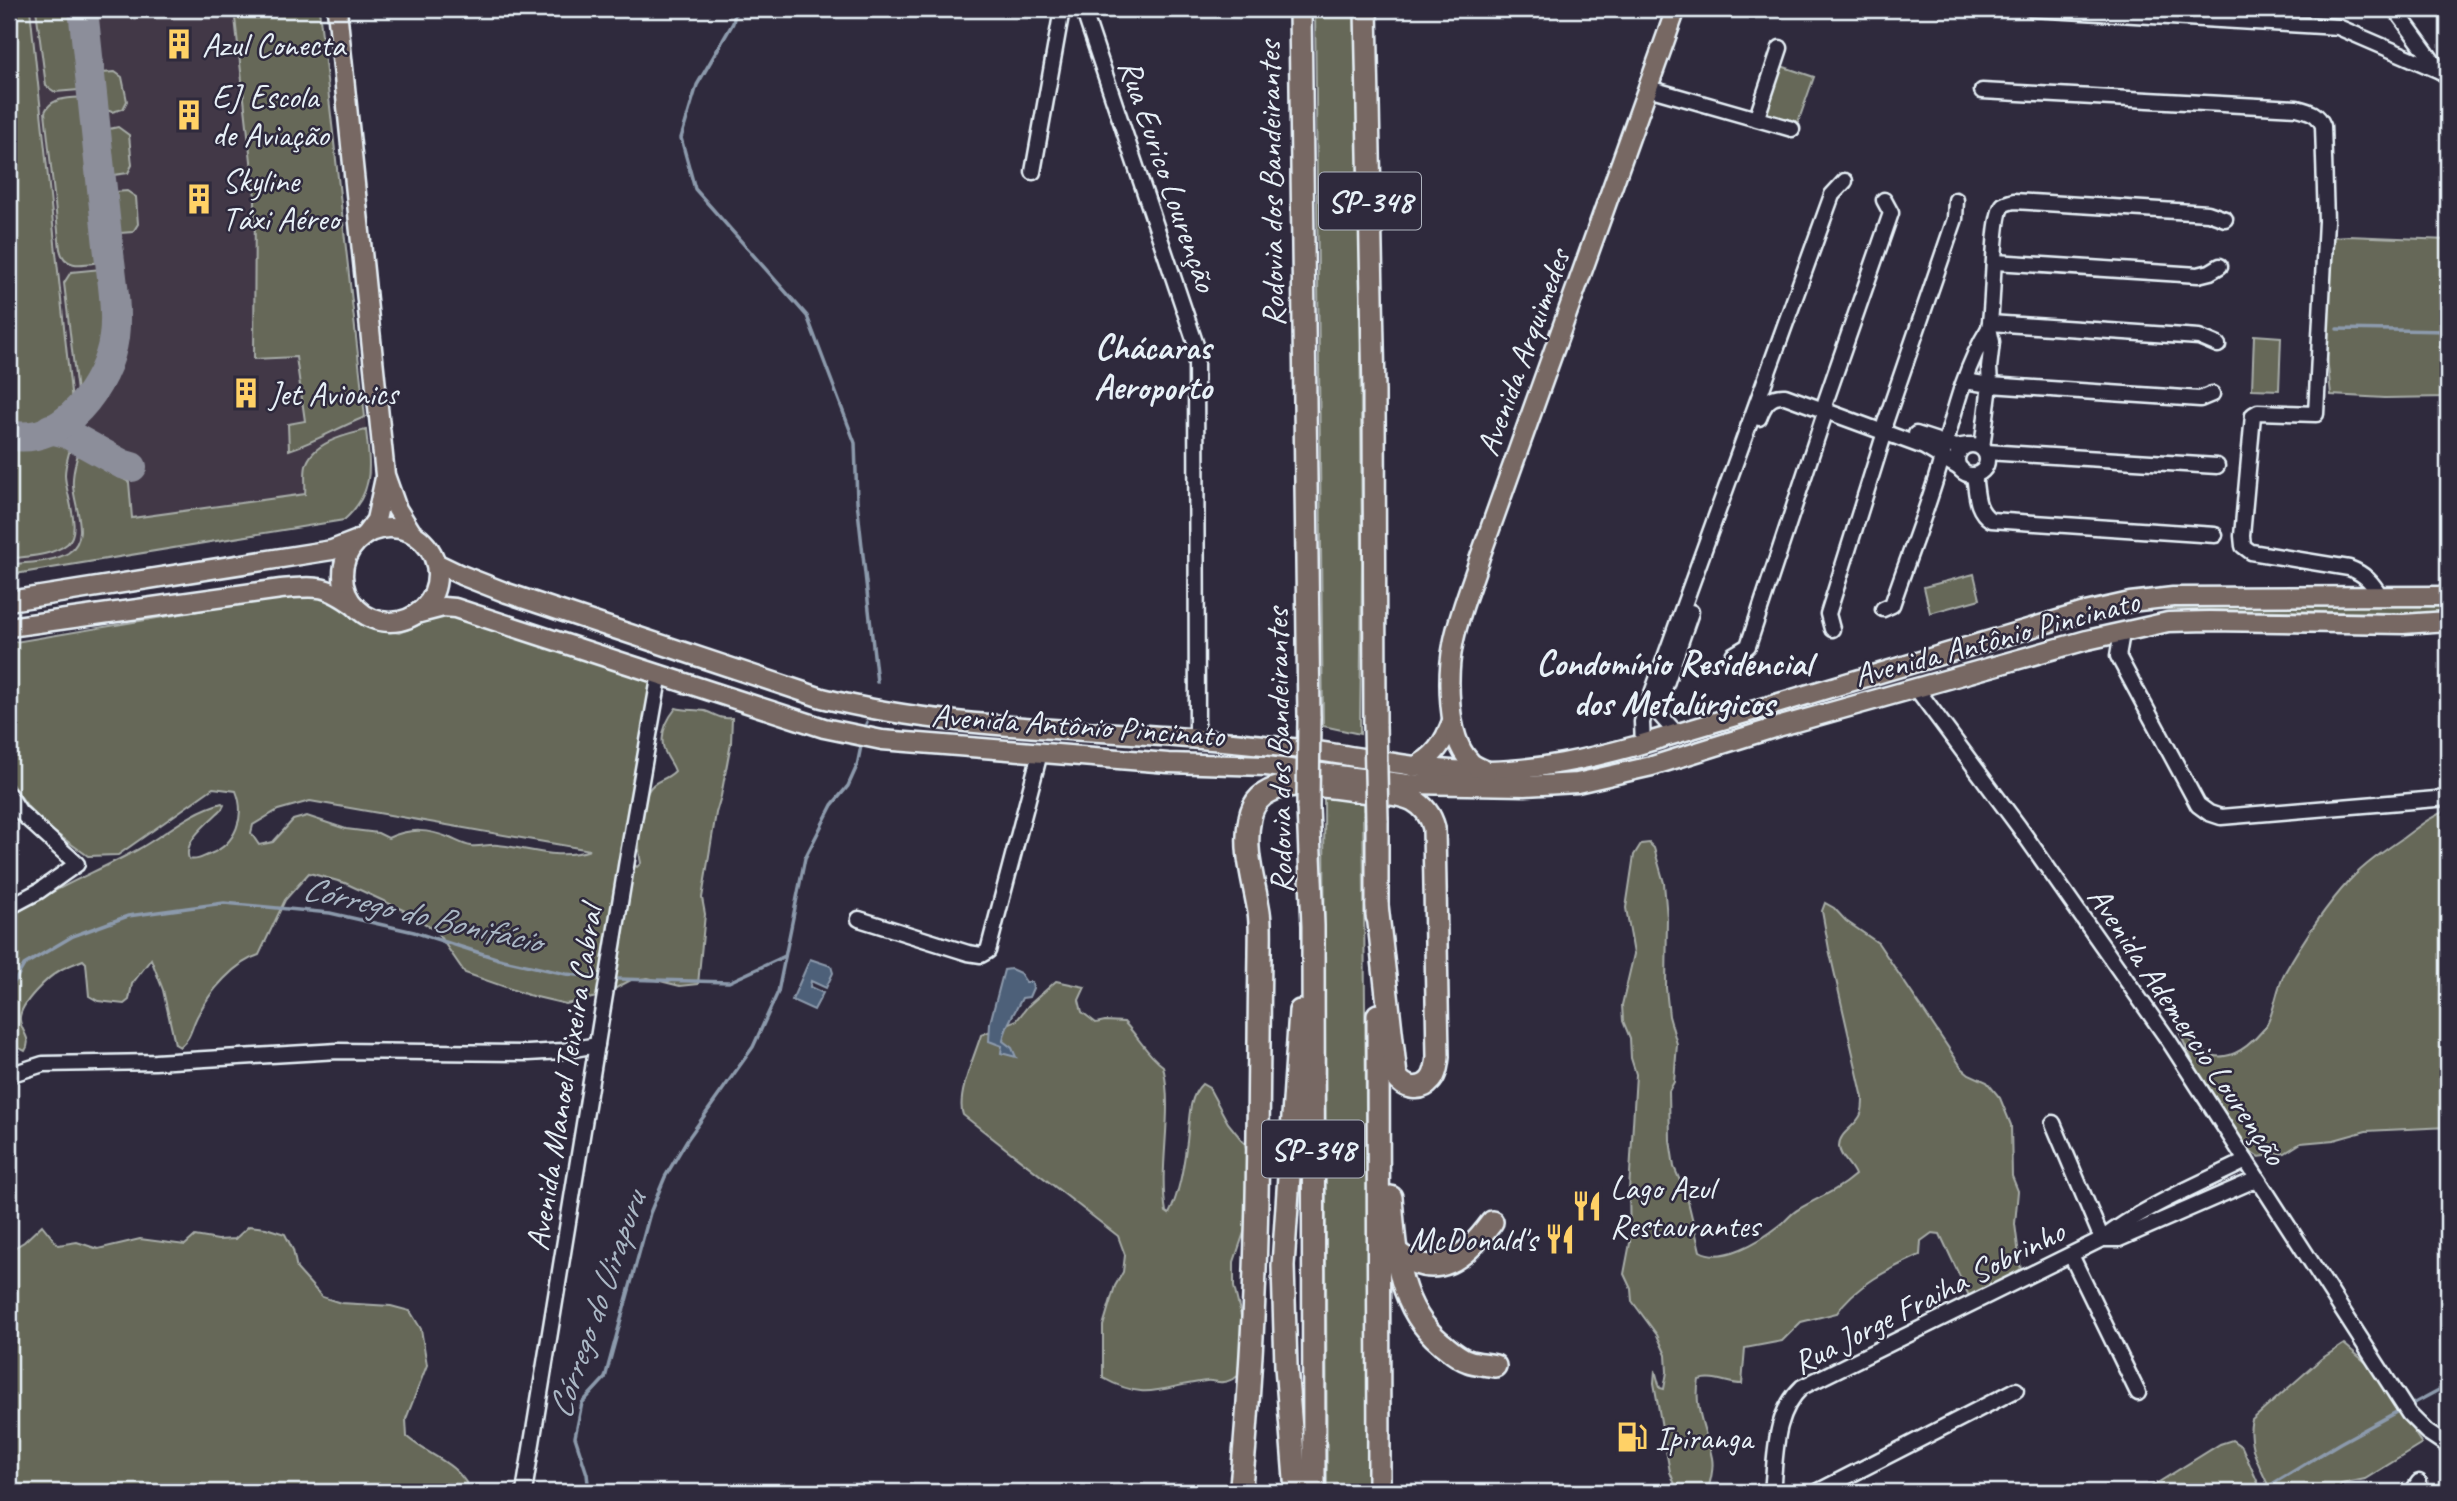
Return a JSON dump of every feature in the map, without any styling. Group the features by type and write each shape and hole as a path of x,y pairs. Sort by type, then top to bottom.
{"highway":[{"name":"Rodovia dos Bandeirantes","path":"1300,9 1308,807 1313,926 1314,1492"},
{"name":"SP-348","path":"1366,9 1374,392 1379,1492"},
{"path":"1240,1492 1254,1305 1260,930 1248,839 1252,810 1259,799 1280,788 1312,785 1406,797 1420,805 1429,816 1434,828 1438,1057 1433,1076 1419,1087 1405,1085 1396,1076 1377,905"},
{"path":"1296,1492 1286,1366 1283,1266 1295,1073 1303,984 1313,926"},
{"path":"1378,1113 1388,1156 1395,1251 1406,1293 1418,1317 1435,1338 1468,1361 1495,1366"},
{"path":"1395,1251 1420,1265 1436,1267 1453,1262 1469,1250 1492,1222"}],"main road":[{"path":"337,9 385,475 376,520 347,558 343,580 347,594 355,606"},
{"name":"Avenida Arquimedes","path":"1489,771 1469,761 1452,721 1450,683 1453,646 1464,606 1676,9"},
{"name":"Avenida Antônio Pincinato","path":"385,475 397,509 412,533 431,551 436,563 507,593 846,704 987,725 1198,739 1339,754 1412,768 1489,771 1570,763 1643,744 2081,613 2130,602 2217,596 2448,596"},
{"path":"9,601 332,550 388,528 412,533"},
{"path":"416,614 435,592 438,577 436,563"},
{"name":"Avenida Antônio Pincinato","path":"9,627 317,586 334,591 366,615 378,620 404,620 443,607 455,608 824,728 882,740 1168,763 1266,766 1408,784 1482,787 1577,783 1680,758 1774,728 2087,640 2168,622 2403,624 2448,621"},
{"path":"2122,633 2130,602"},
{"path":"2022,658 2038,647 2043,639 2041,626"},
{"path":"647,640 659,657 660,673"},
{"path":"1412,768 1426,762 1435,753 1446,737 1452,721"},
{"path":"905,742 907,726 968,730 987,725"},
{"path":"1022,728 1037,741 1040,753"},
{"path":"1643,744 1656,753 1680,758"}],"street":[{"path":"1033,172 1064,9"},
{"name":"Rua Eurico Lourenção","path":"1083,9 1196,345 1198,739"},
{"path":"2032,9 2338,27 2444,74"},
{"path":"2395,9 2444,74"},
{"path":"1757,117 1780,48"},
{"path":"1648,89 1792,128"},
{"path":"1982,91 2297,108 2314,113 2320,118 2325,146 2327,194 2316,414 2258,412 2253,415 2243,546 2251,552 2349,568 2372,582 2381,597"},
{"path":"1643,744 1642,722 1832,195 1845,181"},
{"path":"1733,655 1748,646 1891,213 1884,200"},
{"path":"1832,629 1828,614 1885,428 1955,219 1956,200"},
{"path":"1979,449 1990,385 1990,326 1998,214 2003,205 2014,201 2208,213 2225,219"},
{"path":"1995,262 2198,275 2220,266"},
{"path":"1990,326 2199,337 2218,345"},
{"path":"1884,609 1892,605 1965,381 1990,326"},
{"path":"1965,381 2200,400 2211,394"},
{"path":"1764,382 1885,428 1956,447 2217,466"},
{"path":"1677,734 1661,716 1658,707 1762,408 1776,396 1826,407"},
{"path":"1885,428 1967,472 1986,467 1987,457 1979,449"},
{"path":"1979,449 1958,455 1982,515 1991,520 2215,535"},
{"path":"2122,633 2118,656 2198,805 2209,813 2221,817 2448,798"},
{"name":"Avenida Manoel Teixeira Cabral","path":"524,1492 660,673"},
{"name":"Avenida Ademercio Lourenção","path":"1916,688 2019,827 2153,1018 2405,1407 2427,1432 2448,1446"},
{"path":"859,919 968,953 981,955 988,951 1040,753"},
{"path":"9,795 20,812 77,864 39,891 9,907"},
{"path":"9,1075 43,1064 155,1062 338,1051 528,1053 597,1045"},
{"path":"2053,1123 2102,1240"},
{"path":"2102,1240 2168,1200 2246,1161"},
{"path":"2102,1240 2119,1239 2257,1179"},
{"name":"Rua Jorge Fraiha Sobrinho","path":"1772,1492 1782,1416 1791,1398 1802,1387 2102,1240"},
{"path":"2071,1255 2138,1393"},
{"path":"1817,1492 2016,1390"}],"shaded area":[{"path":"9,9 319,9 371,473 355,510 343,519 9,575"}],"green space":[{"path":"9,9 30,9 72,402 59,414 43,422 25,425 9,421"},
{"path":"36,9 71,9 81,86 79,90 55,92 46,86"},
{"path":"234,9 319,9 365,417 289,450 288,424 305,421 296,357 254,359 255,197"},
{"path":"1315,9 1358,9 1362,565 1360,734 1323,726"},
{"path":"1775,64 1814,77 1796,128 1757,117"},
{"path":"115,72 122,77 127,101 123,109 112,112 101,108 97,81 101,73"},
{"path":"82,97 100,262 76,264 66,260 60,249 45,112 56,101"},
{"path":"118,127 129,135 132,165 128,173 114,175 107,168 103,135 109,129"},
{"path":"127,191 136,197 138,224 133,232 120,233 114,228 110,203 115,192"},
{"path":"2332,237 2448,240 2448,397 2331,395 2326,347"},
{"path":"101,269 106,336 91,380 79,396 64,283 71,272"},
{"path":"2254,335 2281,337 2279,390 2252,389"},
{"path":"366,430 369,467 366,489 354,510 344,520 9,575 9,565 54,559 75,547 80,530 73,482 78,454 129,482 132,518 305,494 306,466 315,451 331,441"},
{"path":"45,440 70,449 65,475 72,511 72,538 54,551 9,559 9,448"},
{"path":"1974,574 1980,599 1930,613 1924,587"},
{"path":"294,595 320,595 344,606 371,628 399,633 435,618 464,613 647,674 654,683 629,860 637,867 641,863 640,823 644,801 654,784 675,771 663,743 664,731 672,713 676,708 705,711 732,718 731,743 702,898 705,914 698,984 680,986 648,978 631,980 601,996 566,1004 528,995 465,973 436,931 407,912 345,883 309,873 285,900 259,955 241,964 216,987 180,1047 175,1044 163,990 151,959 132,984 129,1000 124,1004 98,1001 89,996 86,963 83,960 62,969 50,978 24,1007 20,1020 28,1043 25,1051 9,1043 9,918 56,890 137,850 188,818 222,803 222,809 193,838 188,852 189,859 210,854 232,836 240,810 236,791 213,788 118,855 88,856 50,829 29,808 9,780 9,643","holes":["310,801 590,850 555,854 498,845 471,846 427,831 388,838 378,833 346,829 307,816 293,820 273,842 259,845 251,833 253,825 278,810"]},
{"path":"2176,600 2448,607 2448,614 2160,609"},
{"path":"1324,796 1363,801 1368,1492 1327,1492"},
{"path":"2448,810 2448,1127 2366,1131 2334,1140 2301,1143 2285,1153 2259,1157 2237,1142 2221,1124 2177,1027 2198,1048 2211,1055 2231,1055 2247,1046 2267,1024 2284,974 2340,891 2375,858 2425,822"},
{"path":"1649,843 1654,848 1664,883 1667,918 1666,988 1669,1016 1677,1044 1674,1082 1669,1091 1670,1140 1674,1167 1687,1197 1700,1251 1719,1255 1752,1244 1796,1211 1855,1175 1841,1154 1839,1146 1842,1137 1859,1118 1863,1098 1829,949 1822,911 1825,903 1878,943 1962,1068 1987,1082 2000,1098 2011,1125 2012,1176 2018,1191 2015,1224 2021,1271 1969,1296 1940,1234 1932,1233 1921,1241 1920,1255 1863,1286 1837,1313 1801,1322 1782,1341 1745,1348 1742,1384 1699,1380 1699,1410 1712,1462 1707,1492 1678,1492 1670,1472 1654,1383 1655,1370 1660,1388 1664,1389 1666,1355 1657,1335 1632,1301 1631,1289 1624,1274 1630,1243 1629,1190 1636,1074 1631,1058 1630,1038 1623,1021 1622,1005 1634,954 1626,908 1634,855 1641,844"},
{"path":"1056,981 1085,987 1079,1000 1082,1012 1096,1023 1124,1022 1163,1066 1167,1102 1164,1176 1166,1212 1169,1214 1178,1190 1191,1106 1202,1084 1209,1088 1228,1123 1245,1144 1255,1200 1234,1262 1234,1287 1242,1320 1243,1373 1231,1380 1206,1381 1144,1391 1119,1386 1103,1378 1103,1326 1115,1286 1123,1272 1125,1255 1118,1236 963,1115 964,1087 981,1035 1017,1020 1028,1006"},
{"path":"42,1225 58,1245 77,1242 98,1249 140,1239 185,1245 195,1236 218,1240 235,1239 249,1226 266,1228 285,1234 293,1250 297,1269 322,1297 341,1303 391,1306 410,1311 421,1329 427,1365 406,1419 407,1437 450,1466 472,1492 9,1492 9,1251 24,1242"},
{"path":"2344,1344 2370,1366 2422,1444 2365,1479 2341,1484 2338,1492 2271,1492 2253,1448 2250,1429 2252,1420 2321,1359"},
{"path":"2232,1440 2242,1447 2262,1492 2143,1492 2220,1444"}],"water":[{"path":"810,959 831,966 833,973 826,988 811,981 810,987 823,993 814,1010 792,1000"},
{"path":"1011,969 1020,973 1026,982 1032,982 1033,988 1029,997 1022,998 1004,1035 1003,1041 1012,1048 1016,1057 1001,1053 1002,1046 989,1041 990,1023 1004,970"}],"waterway":[{"name":"Córrego do Bonifácio","path":"736,9 733,23 697,85 681,138 695,189 807,316 855,443 857,501 877,682"},
{"path":"2337,329 2448,331"},
{"name":"Córrego do Uirapuru","path":"589,1492 587,1474 575,1437 582,1403 605,1378 650,1213 665,1177 687,1140 753,1047 778,992 805,858 832,805 848,786 857,766 861,746"},
{"name":"Córrego do Bonifácio","path":"9,991 24,965 73,936 128,916 224,903 330,913 414,932 499,959 566,974 598,977"},
{"path":"618,979 729,982 785,956"},
{"path":"2407,1407 2448,1385"},
{"path":"2259,1492 2400,1410"}],"taxiway":[{"path":"9,435 29,436 47,431 64,422 80,408 103,374 114,337 113,286 83,9"},
{"path":"50,429 66,433 132,467"}],"place":[{"name":"Azul Conecta","path":"179,44"},
{"name":"EJ Escola de Aviação","path":"189,115"},
{"name":"Skyline Táxi Aéreo","path":"199,199"},
{"name":"Jet Avionics","path":"246,393"},
{"name":"Lago Azul Restaurantes","path":"1587,1206"},
{"name":"McDonald's","path":"1560,1239"},
{"name":"Ipiranga","path":"1632,1437"}],"district":[{"name":"Chácaras Aeroporto","path":"1153,367"},
{"name":"Condomínio Residencial dos Metalúrgicos","path":"1674,683"}]}
